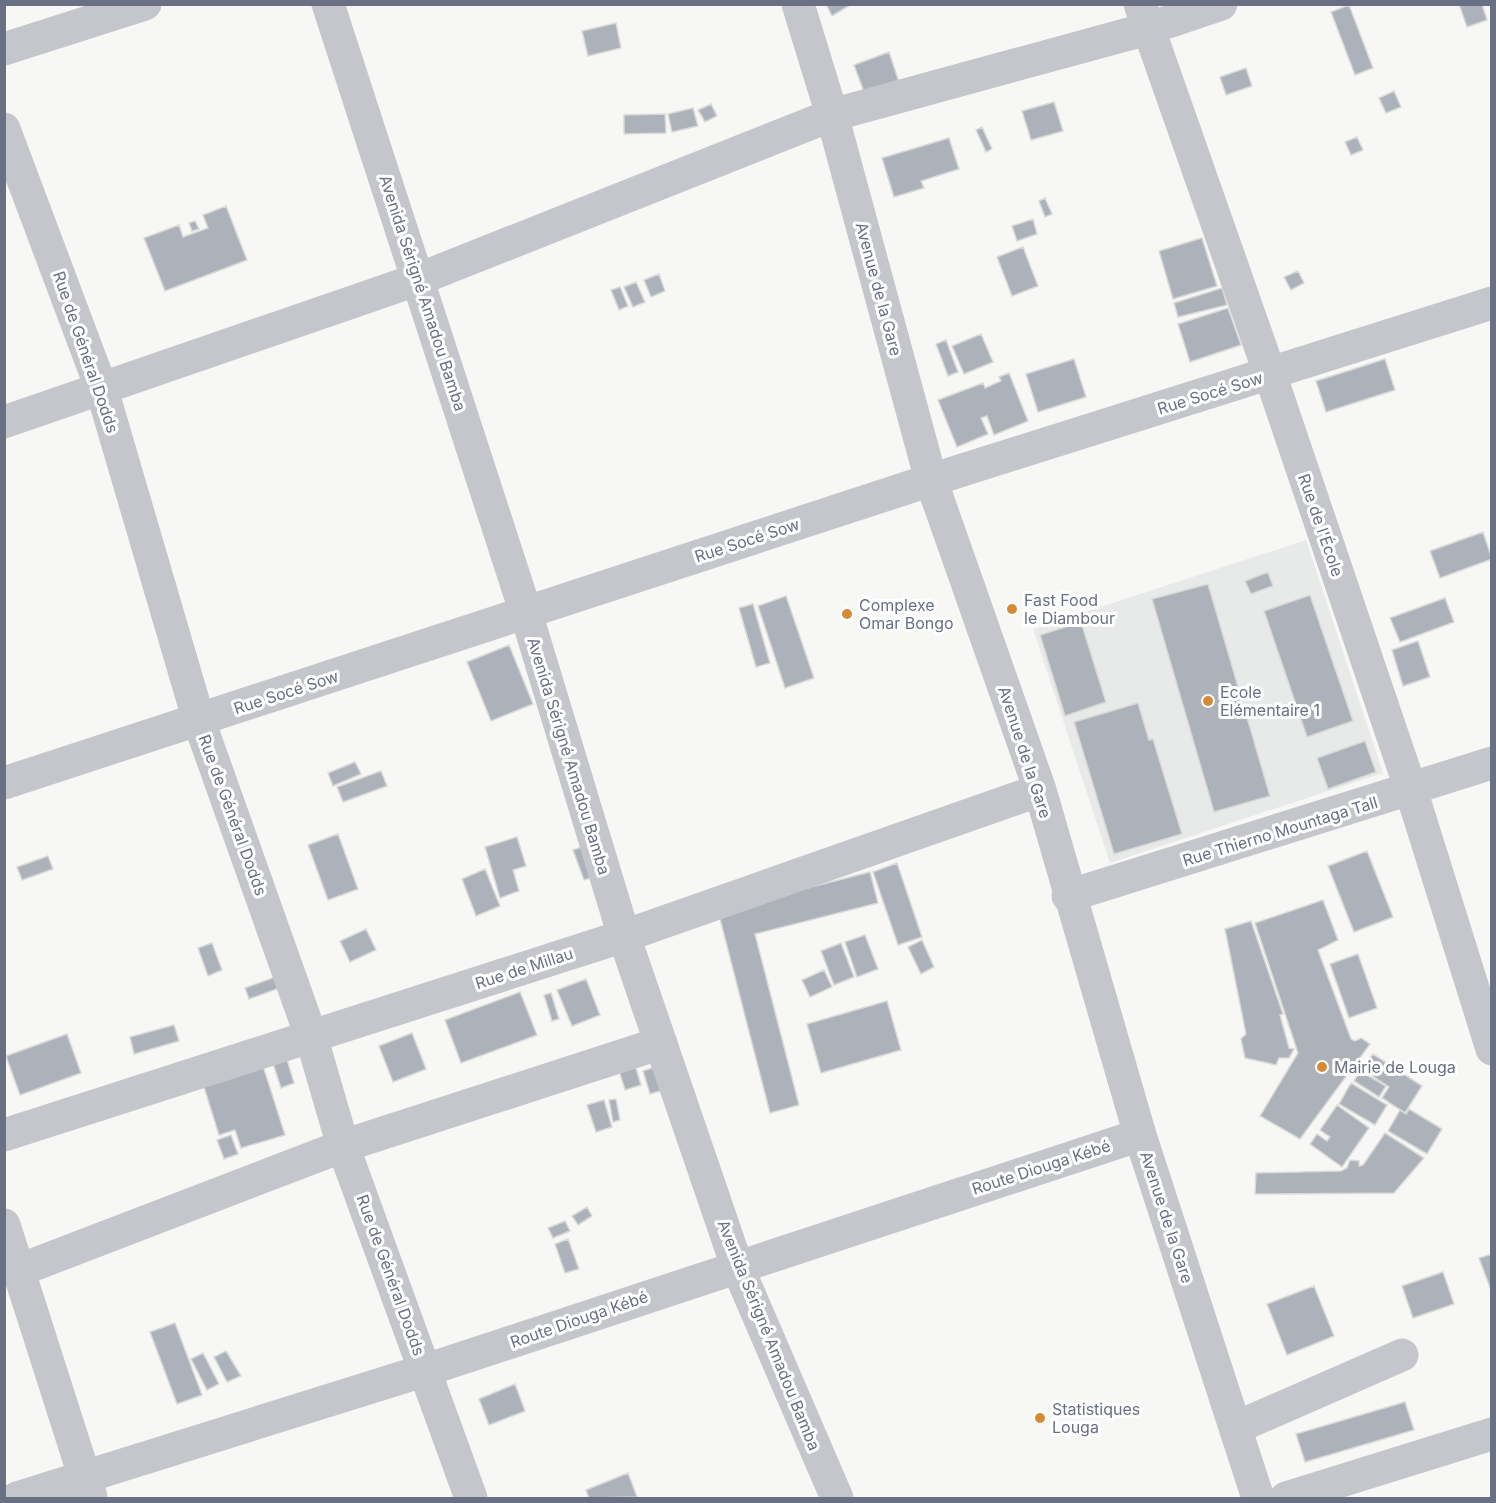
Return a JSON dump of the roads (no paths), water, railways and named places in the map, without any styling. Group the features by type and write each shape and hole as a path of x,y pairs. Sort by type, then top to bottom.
{"street":[{"path":"4,49 145,4"},
{"name":"Avenida Sérigné Amadou Bamba","path":"328,4 526,613 624,936 737,1266 837,1498"},
{"name":"Avenue de la Gare","path":"798,4 832,115 931,480 1040,790 1068,896 1140,1135 1258,1498"},
{"path":"4,422 419,279 832,115 1144,17 1221,4"},
{"name":"Rue de l'École","path":"1144,17 1270,374 1411,790 1489,1033"},
{"name":"Rue de Général Dodds","path":"4,129 102,390 199,721 311,1036 343,1146 471,1498"},
{"name":"Rue Socé Sow","path":"4,783 931,480 1491,303"},
{"name":"Rue Thierno Mountaga Tall","path":"1068,896 1491,763"},
{"name":"Rue de Millau","path":"4,1135 624,936 1040,790"},
{"path":"20,1270 343,1146 661,1043"},
{"name":"Route Diouga Kébé","path":"17,1498 88,1488 426,1370 1140,1135"},
{"path":"4,1225 88,1488"},
{"path":"1235,1428 1402,1355"},
{"path":"1286,1498 1491,1434"}],"place":[{"name":"Fast Food le Diambour","path":"1012,609"},
{"name":"Complexe Omar Bongo","path":"847,614"},
{"name":"Ecole Elémentaire 1","path":"1208,701"},
{"name":"Mairie de Louga","path":"1322,1067"},
{"name":"Statistiques Louga","path":"1040,1418"}]}
